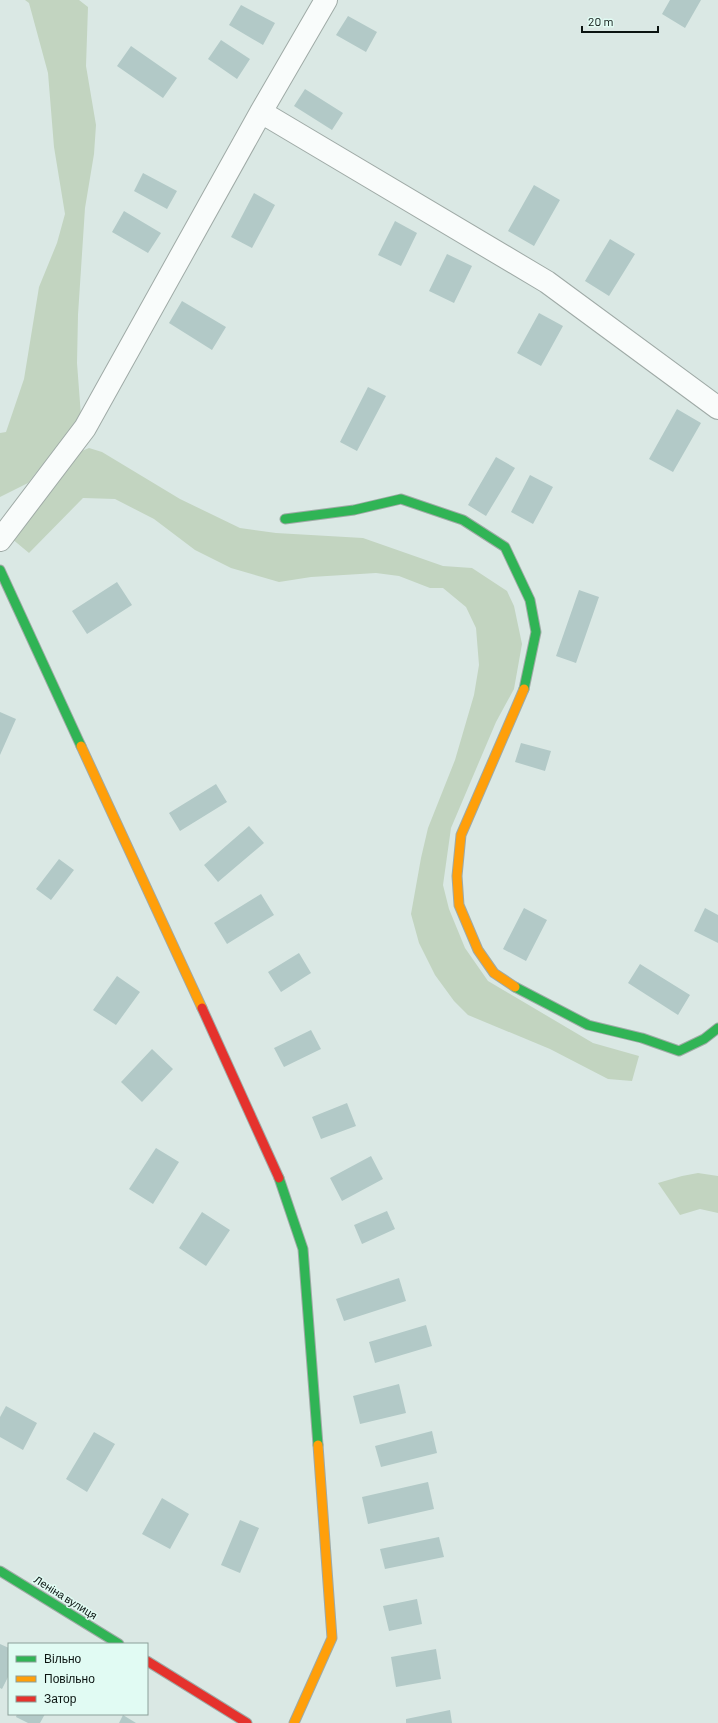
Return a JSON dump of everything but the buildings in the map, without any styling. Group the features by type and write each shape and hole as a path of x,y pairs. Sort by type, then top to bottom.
{"street":[{"path":"0,540 85,428 261,112 326,0"},
{"path":"261,112 547,282 718,408"},
{"path":"285,519 354,510 401,499 463,520 505,547 530,600 536,632 524,689 461,835 457,876 459,905 478,950 494,973 519,990 588,1025 642,1038 679,1051 704,1039 718,1028"},
{"path":"0,570 275,1168 303,1249 332,1638 294,1723"},
{"name":"Леніна вулиця","path":"0,1571 117,1643"},
{"path":"148,1662 247,1723"}],"green space":[{"path":"25,0 79,0 88,7 86,66 96,125 94,154 85,208 78,315 77,363 81,416 28,483 0,497 0,433 6,432 24,379 39,287 57,243 65,214 54,147 48,73 29,3"},
{"path":"89,448 102,452 180,499 240,528 276,533 363,538 443,566 472,568 507,591 514,606 522,644 514,689 496,722 451,828 443,885 449,909 465,948 488,981 593,1043 639,1056 632,1081 608,1079 550,1049 468,1015 454,1001 435,975 419,943 411,914 421,858 428,828 455,760 474,695 479,665 476,628 466,607 443,588 430,588 399,576 376,573 311,577 279,582 231,568 195,550 154,519 115,499 83,498 29,553 11,538 74,454"},
{"path":"698,1173 718,1176 718,1213 700,1209 680,1215 658,1183"}],"traffic: fast":[{"path":"285,519 354,510 401,499 463,520 505,547 530,600 536,632 524,689"},
{"path":"0,570 81,746"},
{"path":"515,987 588,1025 642,1038 679,1051 704,1039 718,1028"},
{"path":"279,1178 303,1249 318,1445"},
{"path":"0,1571 117,1643"}],"traffic: slow":[{"path":"515,987 494,973 478,950 459,905 457,876 461,835 524,689"},
{"path":"81,746 202,1008"},
{"path":"294,1723 332,1638 318,1445"}],"traffic: jam":[{"path":"202,1008 279,1178"},
{"path":"148,1662 247,1723"}]}
